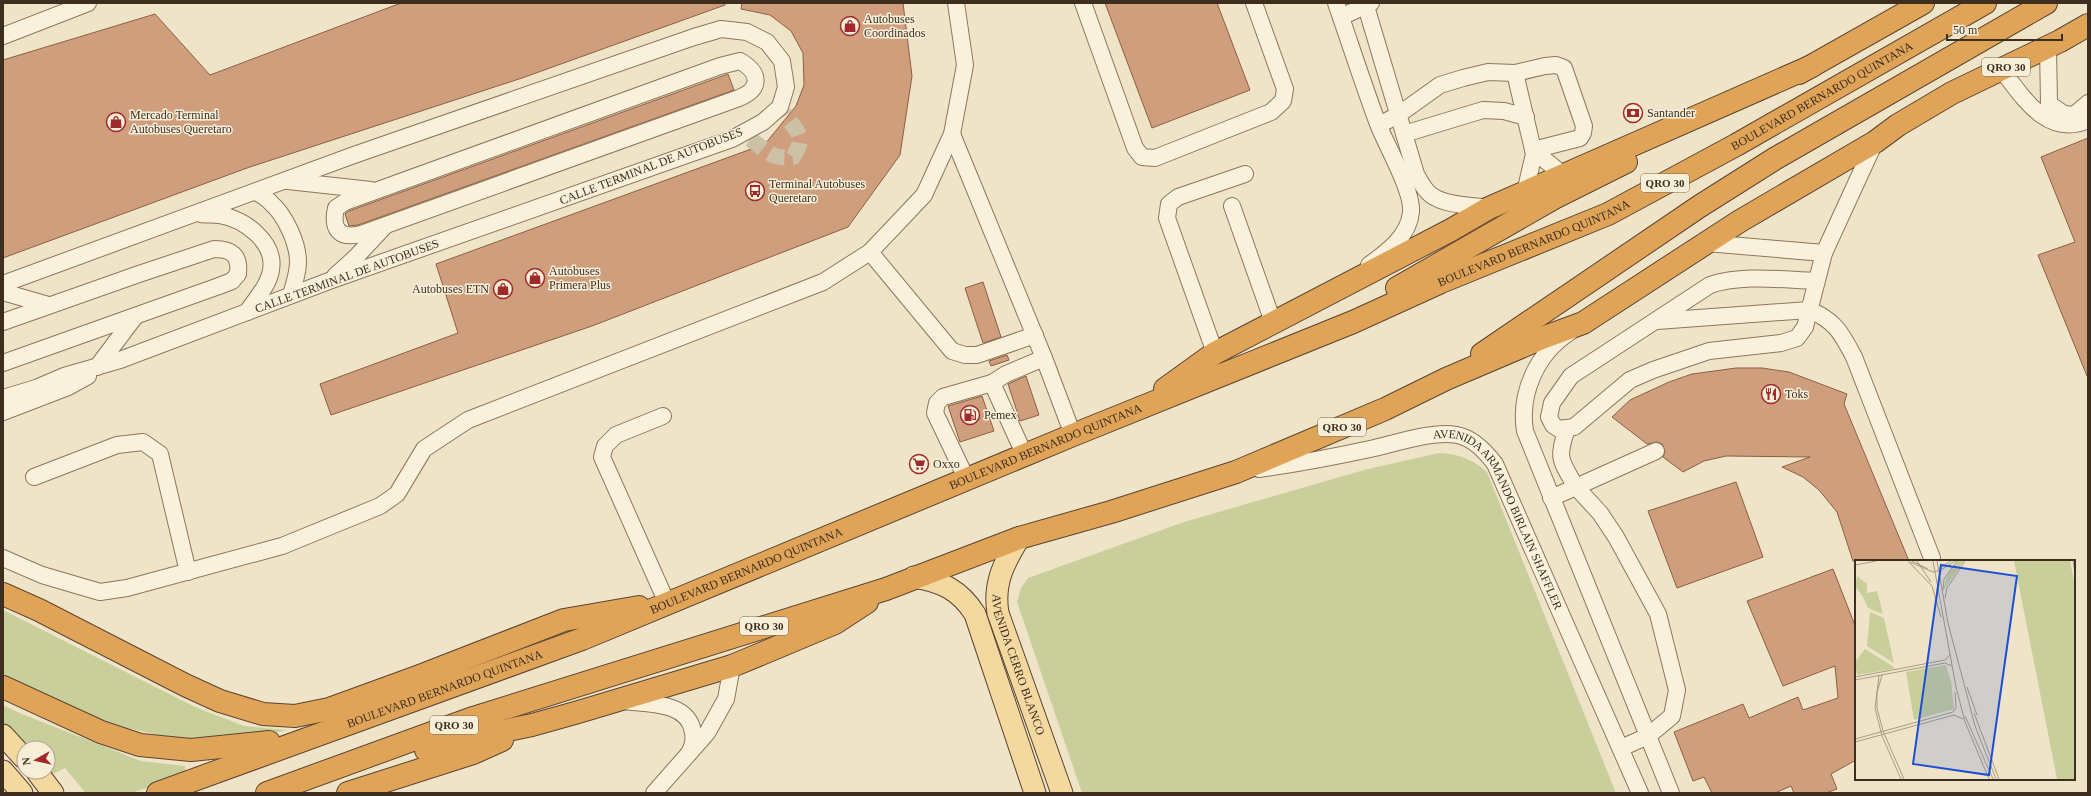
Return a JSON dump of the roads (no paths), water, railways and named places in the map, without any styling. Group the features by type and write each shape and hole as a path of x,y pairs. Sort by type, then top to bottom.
{"highway":[{"name":"BOULEVARD BERNARDO QUINTANA","path":"1328,331 1379,298 1554,198 1812,66 1923,3"},
{"name":"BOULEVARD BERNARDO QUINTANA","path":"158,793 313,735 582,639 1073,435 1133,412 1379,311 1441,282 1608,214 1736,145 1985,3"},
{"name":"QRO 30","path":"1446,378 1700,206 1776,158 2046,3"},
{"name":"QRO 30","path":"267,793 305,778 470,720 886,589 1018,538 1111,512 1236,472 1385,409 1446,378 1542,338 1583,323 1706,243 1875,142 1898,125 1952,93 2047,47 2088,25"},
{"path":"2047,47 2088,32"},
{"path":"1133,412 1215,353 1451,230 1489,208 1562,174 1812,66"},
{"path":"305,778 357,770 447,743 532,725 732,666 835,623 886,589"},
{"path":"3,594 220,701 263,714 295,716 330,709 564,620 612,610 667,603"},
{"path":"3,687 101,732 140,745 191,750 242,746 313,735"},
{"path":"348,793 473,753 532,725"}],"main road":[{"name":"AVENIDA CERRO BLANCO","path":"1018,538 1001,570 996,593 997,608 1062,793"},
{"name":"AVENIDA CERRO BLANCO","path":"914,577 930,580 952,589 961,596 975,614 1035,793"},
{"path":"3,735 16,749"},
{"path":"3,771 22,792"},
{"path":"43,780 52,791"}],"street":[{"path":"3,36 88,3"},
{"path":"3,558 42,575 100,592 127,588 282,546 380,506 397,494 424,449 468,420 823,282 870,252 924,195 952,134 965,65 956,3"},
{"path":"1083,3 1135,148 1142,157 1155,158 1271,112 1283,101 1286,88 1254,3"},
{"path":"1340,287 1382,256 1398,240 1408,224 1411,211 1408,194 1379,125 1338,10 1367,4 1416,174 1430,195 1452,203 1489,208"},
{"name":"CALLE TERMINAL DE AUTOBUSES","path":"3,284 354,155 694,37 721,29 747,32 767,42 782,61 786,87 782,110 732,139 330,280 120,360 64,376 36,388 3,398"},
{"path":"2047,47 2043,97 2049,104 2064,114 2074,115 2088,103"},
{"path":"740,61 751,68 755,78 755,86 750,94 385,226 351,236 343,235 336,228 334,218 336,208 345,202 376,191 733,62 740,61"},
{"path":"1379,125 1398,115 1440,85 1488,72 1515,73 1556,65 1564,68 1584,126 1584,133 1580,138 1533,152"},
{"path":"2001,69 2025,101 2050,122 2067,125 2088,120"},
{"path":"1515,73 1533,152 1524,192"},
{"path":"1404,134 1483,110 1504,111 1526,118"},
{"path":"952,134 1035,335 1073,435"},
{"path":"732,139 750,139"},
{"path":"1817,281 1726,280 1710,285 1571,376 1552,403 1549,417 1553,425 1559,429 1567,429 1581,422 1630,380 1653,370 1709,351 1781,343 1797,338 1805,327 1809,310 1817,281 1824,253 1875,142"},
{"path":"1533,152 1562,174"},
{"path":"1215,353 1167,218 1169,204 1178,197 1245,174"},
{"path":"286,181 376,191"},
{"path":"256,192 272,203 280,214 296,247 298,261 297,274 291,295"},
{"path":"1232,206 1273,322"},
{"path":"196,214 220,215 240,222 254,231 268,247 272,270 266,283 247,312"},
{"path":"330,280 356,258 385,226"},
{"path":"1706,243 1824,253"},
{"path":"3,322 48,305 214,249 226,249 234,254 239,267 238,274 232,281 134,318 3,363"},
{"path":"870,252 952,351 965,355 977,355 1035,335"},
{"path":"3,292 48,305"},
{"path":"3,303 31,311"},
{"path":"1656,321 1708,316 1809,310 1823,316 1839,330 1850,350 1932,558"},
{"path":"97,367 134,318"},
{"path":"1583,323 1556,343 1532,374 1525,395 1523,407 1525,431 1671,793"},
{"path":"967,480 935,413 937,403 943,397 992,382 1006,374 1044,358"},
{"path":"3,412 68,386 120,360"},
{"path":"992,382 1025,456"},
{"path":"663,416 616,435 605,446 602,457 667,603"},
{"path":"1567,429 1560,449 1562,463 1576,487 1600,513 1616,537 1658,614 1677,690 1672,716 1648,736 1621,748"},
{"name":"AVENIDA ARMANDO BIRLAIN SHAFFLER","path":"1236,472 1302,463 1436,434 1458,435 1473,442 1495,464 1640,793"},
{"path":"34,477 117,445 143,442 160,454 188,572"},
{"path":"1551,498 1656,451"},
{"path":"654,793 707,733 726,699 732,666"},
{"path":"616,699 664,705 687,717 692,727 694,738 691,749 684,759"}],"tunnel":[{"path":"750,139 774,156 786,158 793,157 797,150 800,138 796,129 784,113"}],"place":[{"name":"Autobuses Coordinados","path":"850,26"},
{"name":"Santander","path":"1633,113"},
{"name":"Mercado Terminal Autobuses Queretaro","path":"116,122"},
{"name":"Terminal Autobuses Queretaro","path":"755,191"},
{"name":"Autobuses Primera Plus","path":"535,278"},
{"name":"Autobuses ETN","path":"503,289"},
{"name":"Toks","path":"1771,394"},
{"name":"Pemex","path":"970,415"},
{"name":"Oxxo","path":"919,464"}]}
